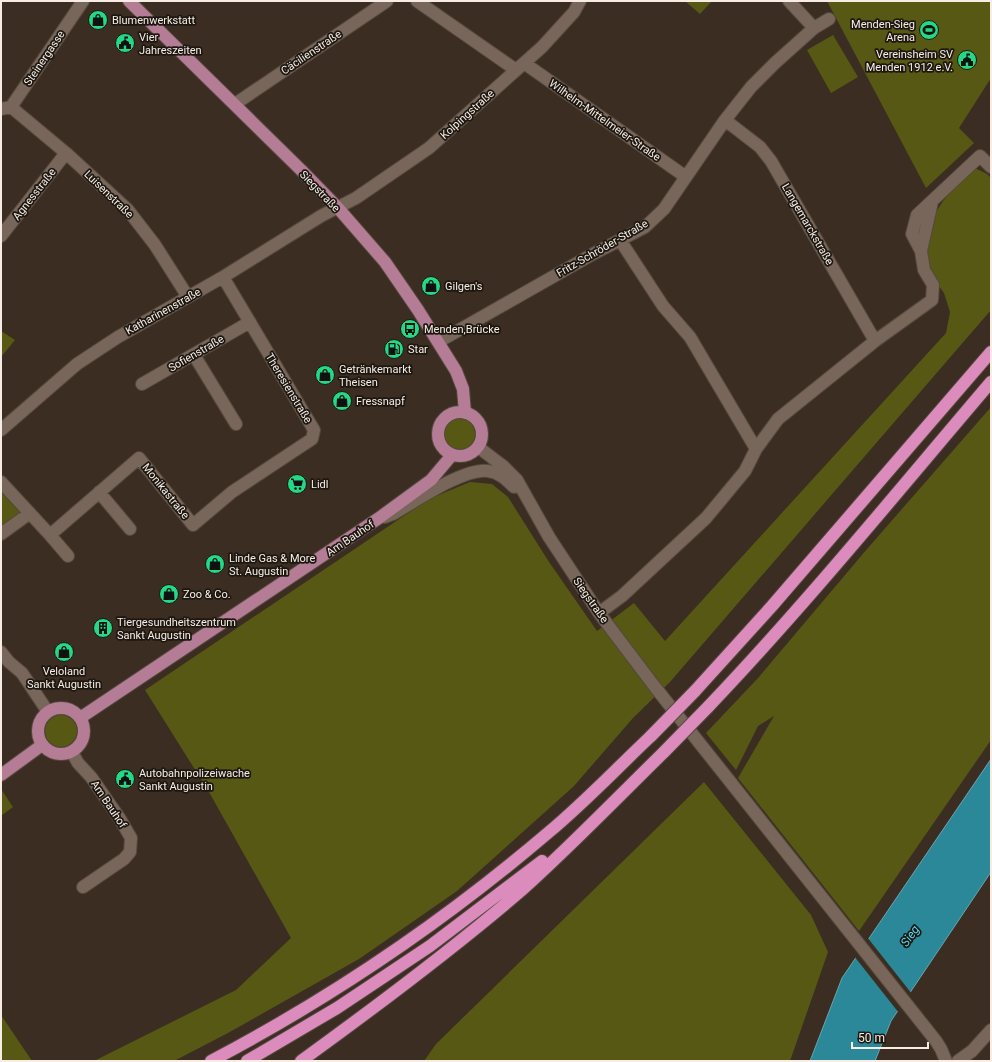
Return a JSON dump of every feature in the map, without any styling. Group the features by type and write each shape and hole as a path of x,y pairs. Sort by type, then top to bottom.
{"highway":[{"path":"211,1061 254,1039 327,994 419,933 510,864 551,830 651,736 695,691 777,600 991,352"},
{"path":"301,1061 397,990 469,934 558,857 664,752 754,659 991,382"},
{"path":"247,1061 337,1008 430,946 522,877 612,803"}],"main road":[{"name":"Siegstraße","path":"130,2 235,104 338,208 385,262 456,371 463,389 465,413"},
{"path":"458,412 472,415 481,426 481,441 478,447 466,456 459,457 446,452 438,441 439,427 446,417 458,412"},
{"name":"Am Bauhof","path":"80,718 379,518 431,480 452,455"},
{"path":"62,708 76,712 80,718 84,725 85,733 83,741 78,748 72,752 59,755 52,753 42,745 38,731 39,723 48,712 62,708"},
{"path":"1,775 42,745"}],"street":[{"name":"Steinergasse","path":"6,108 83,1"},
{"name":"Cäcilienstraße","path":"235,104 387,1"},
{"name":"Wilhelm-Mittelmeier-Straße","path":"417,1 686,177"},
{"name":"Kolpingstraße","path":"338,208 356,198 429,148 542,47 574,12 580,1"},
{"path":"788,1 814,28"},
{"name":"Fritz-Schröder-Straße","path":"438,342 644,226 664,209 725,120 751,87 814,28 829,19"},
{"name":"Luisenstraße","path":"6,108 66,153 128,210 156,244 188,297"},
{"name":"Langemarckstraße","path":"725,120 760,147 771,161 875,341"},
{"name":"Agnesstraße","path":"1,236 66,153"},
{"path":"599,613 622,596 706,518 745,471 756,449 778,419 875,341 932,300 933,285 924,270 921,251 912,234 917,215 980,156 991,167"},
{"name":"Katharinenstraße","path":"1,429 77,364 118,337 224,277 321,216 338,208"},
{"path":"620,240 663,306 690,337 756,449"},
{"name":"Theresienstraße","path":"224,277 314,430 312,439 232,492"},
{"name":"Sofienstraße","path":"142,384 250,322"},
{"path":"194,355 236,424"},
{"name":"Siegstraße","path":"478,447 503,466 517,480 549,537 599,613 706,752 936,1041 942,1049 946,1061"},
{"name":"Monikastraße","path":"50,535 139,458 193,524 232,492"},
{"path":"379,518 393,514 447,483 466,474 480,470 498,474 506,479 527,499"},
{"path":"1,482 68,556"},
{"path":"99,492 130,529"},
{"path":"1,534 30,513"},
{"path":"1,652 9,662 22,673 48,712"},
{"name":"Am Bauhof","path":"72,752 78,763 91,777 120,819 131,838 130,852 124,858 83,887"},
{"path":"958,1061 972,1051 991,1030"}],"shaded area":[{"path":"685,1 712,1 700,14"},
{"path":"827,1 991,1 991,78 959,128 974,143 926,188"},
{"path":"833,35 858,77 831,93 807,50"},
{"path":"975,168 987,174 991,178 991,310 670,682 633,718 574,786 457,891 359,959 228,1033 174,1061 94,1061 236,990 291,938 209,792 145,690 429,499 470,482 492,484 508,497 549,562 597,631 634,603 665,641 946,333 950,312 944,293 928,271 925,257 936,212 954,188"},
{"path":"1,331 15,340 1,357"},
{"path":"991,407 991,740 859,931 738,778 774,716 758,726 736,770 706,733 758,678 867,549"},
{"path":"456,418 462,418 472,425 475,434 474,440 468,447 462,450 456,450 446,443 443,437 443,431 450,421"},
{"path":"1,492 20,512 11,522 1,529"},
{"path":"58,715 64,715 74,722 77,731 76,737 70,744 64,747 58,747 48,740 45,734 45,728 52,718"},
{"path":"704,782 811,915 828,952 790,1061 424,1061 436,1044"},
{"path":"1,789 13,807 1,816"},
{"path":"1,1015 32,1061 1,1061"}],"water":[{"name":"Sieg","path":"991,759 991,872 891,1021 875,1061 810,1061 842,978"}],"pier":[{"path":"867,937 912,994 899,1013 854,956"}],"place":[{"name":"Blumenwerkstatt","path":"98,20"},
{"name":"Menden-Sieg Arena","path":"929,30"},
{"name":"Vier Jahreszeiten","path":"125,43"},
{"name":"Vereinsheim SV Menden 1912 e.V.","path":"967,60"},
{"name":"Gilgen's","path":"431,286"},
{"name":"Menden,Brücke","path":"410,329"},
{"name":"Star","path":"394,349"},
{"name":"Getränkemarkt Theisen","path":"325,375"},
{"name":"Fressnapf","path":"342,401"},
{"name":"Lidl","path":"297,484"},
{"name":"Linde Gas & More St. Augustin","path":"215,564"},
{"name":"Zoo & Co.","path":"169,594"},
{"name":"Tiergesundheitszentrum Sankt Augustin","path":"103,628"},
{"name":"Veloland Sankt Augustin","path":"64,652"},
{"name":"Autobahnpolizeiwache Sankt Augustin","path":"125,779"}]}
